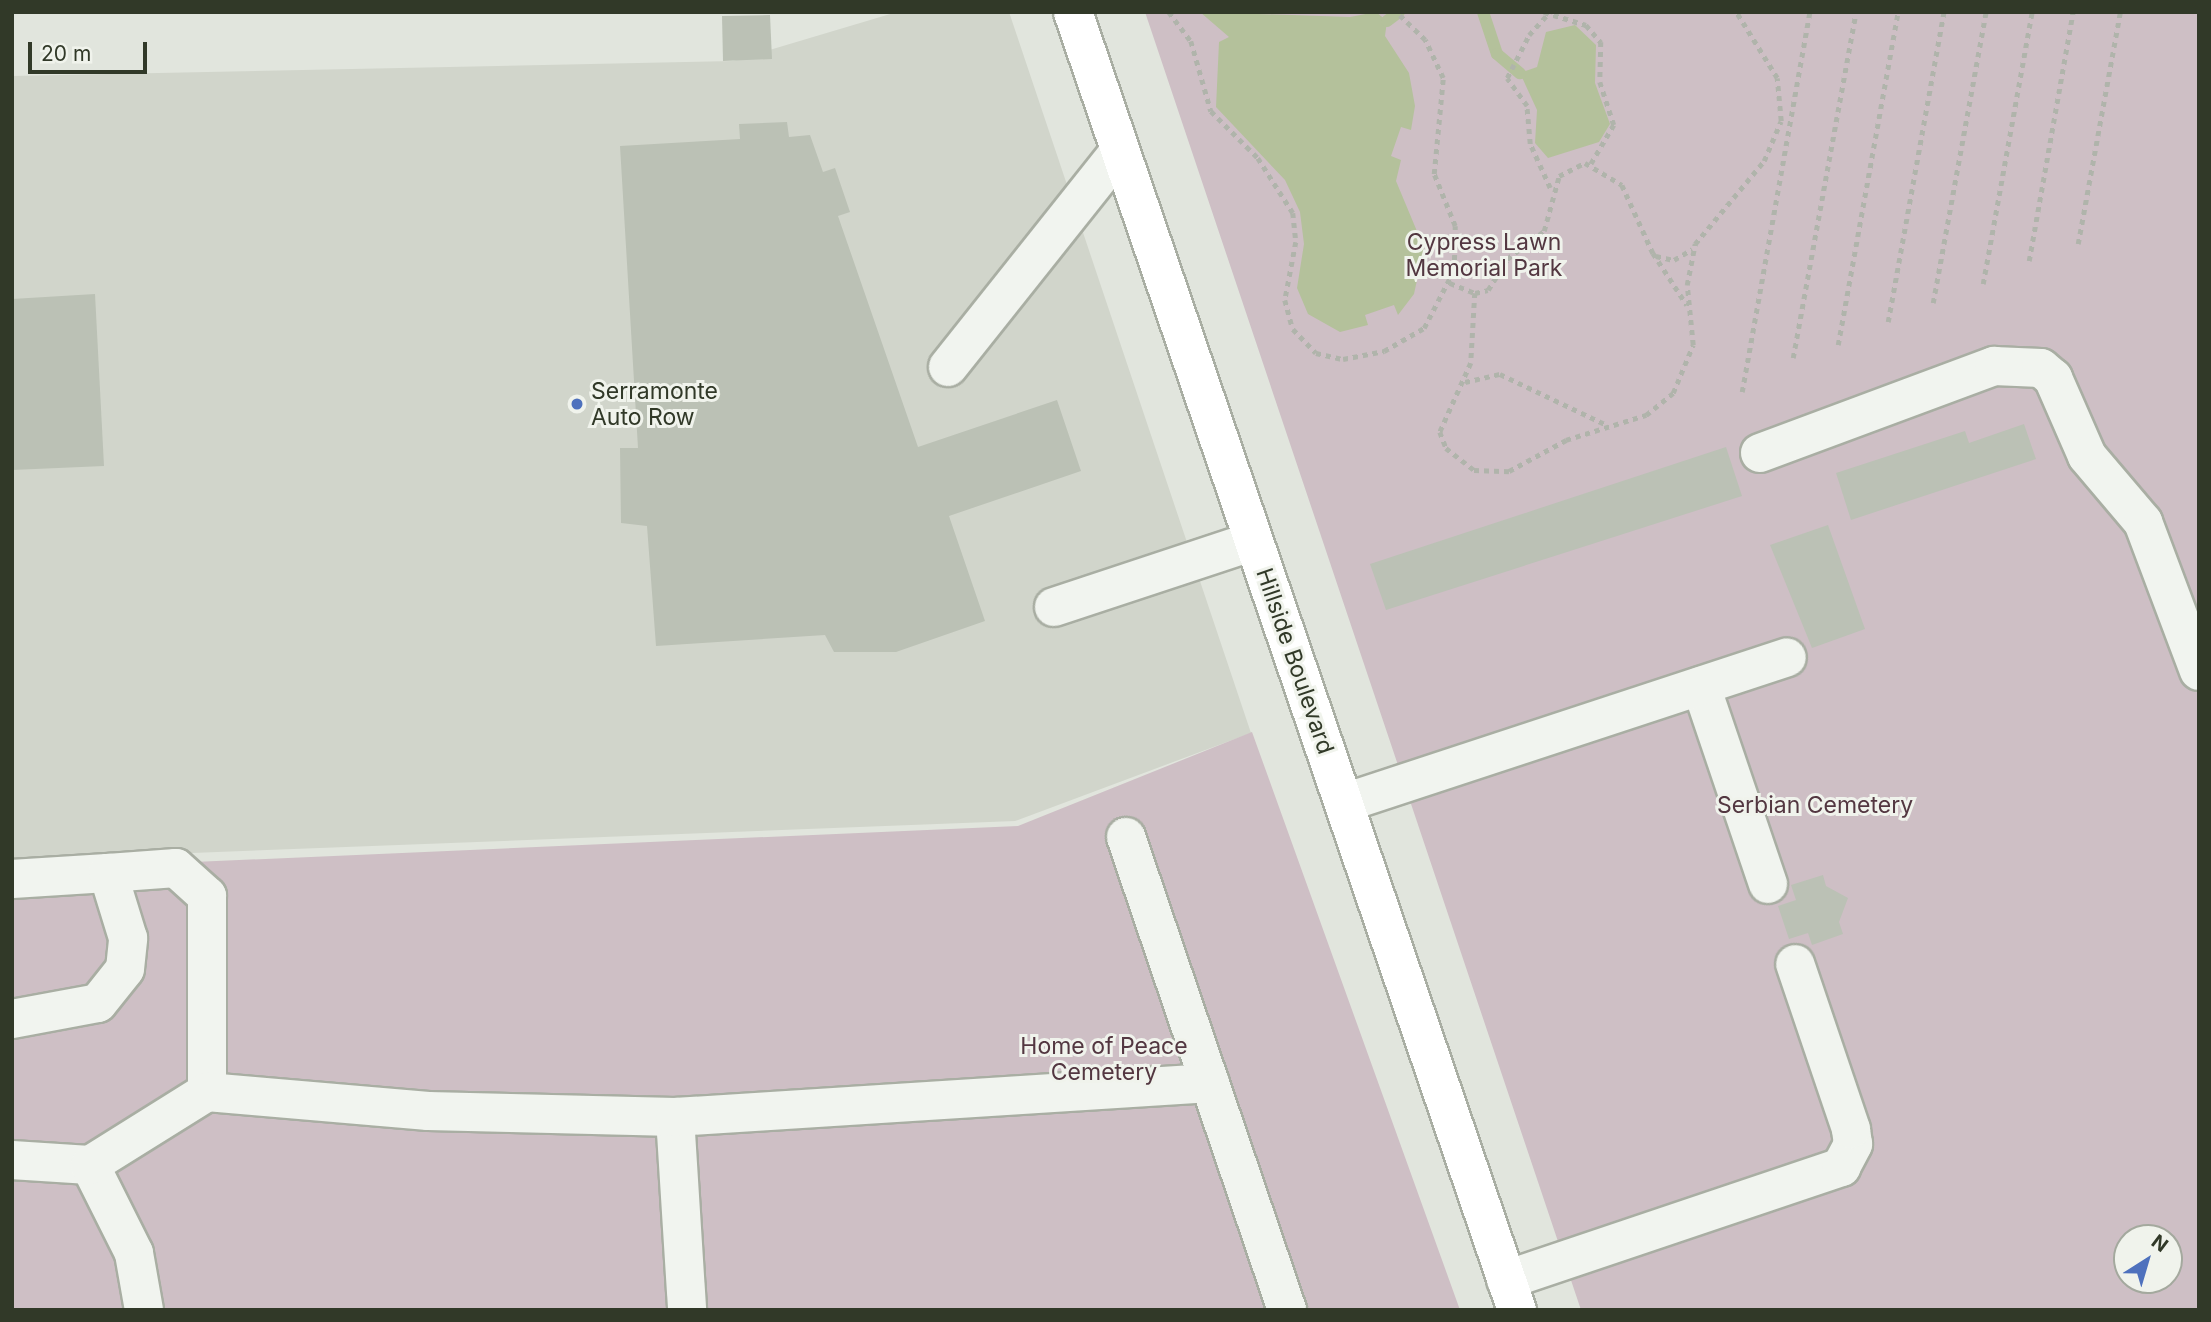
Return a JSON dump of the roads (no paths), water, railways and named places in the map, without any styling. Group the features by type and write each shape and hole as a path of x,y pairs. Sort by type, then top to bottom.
{"main road":[{"name":"Hillside Boulevard","path":"1073,12 1511,1295"}],"lane":[{"path":"948,367 1120,151"},
{"path":"1760,453 1994,366 2041,368 2053,378 2087,456 2143,522 2199,671"},
{"path":"1054,607 1253,541"},
{"path":"1344,803 1787,657"},
{"path":"1701,686 1769,884"},
{"path":"1126,837 1287,1310"},
{"path":"12,879 176,868 208,895 207,1092"},
{"path":"12,1019 64,1014 98,1003 114,988 125,969 128,938 108,873"},
{"path":"1511,1295 1841,1167 1853,1144 1851,1129 1795,964"},
{"path":"12,1160 90,1165 207,1092 428,1111 675,1116 1210,1083"},
{"path":"675,1116 687,1310"},
{"path":"90,1165 134,1253 144,1310"}],"waterway":[{"path":"1387,21 1399,12"},
{"path":"1483,12 1497,54 1520,73"}],"place":[{"name":"Serramonte Auto Row","path":"577,404"}],"park label":[{"name":"Cypress Lawn Memorial Park","path":"1484,255"},
{"name":"Serbian Cemetery","path":"1815,805"},
{"name":"Home of Peace Cemetery","path":"1104,1059"}]}
